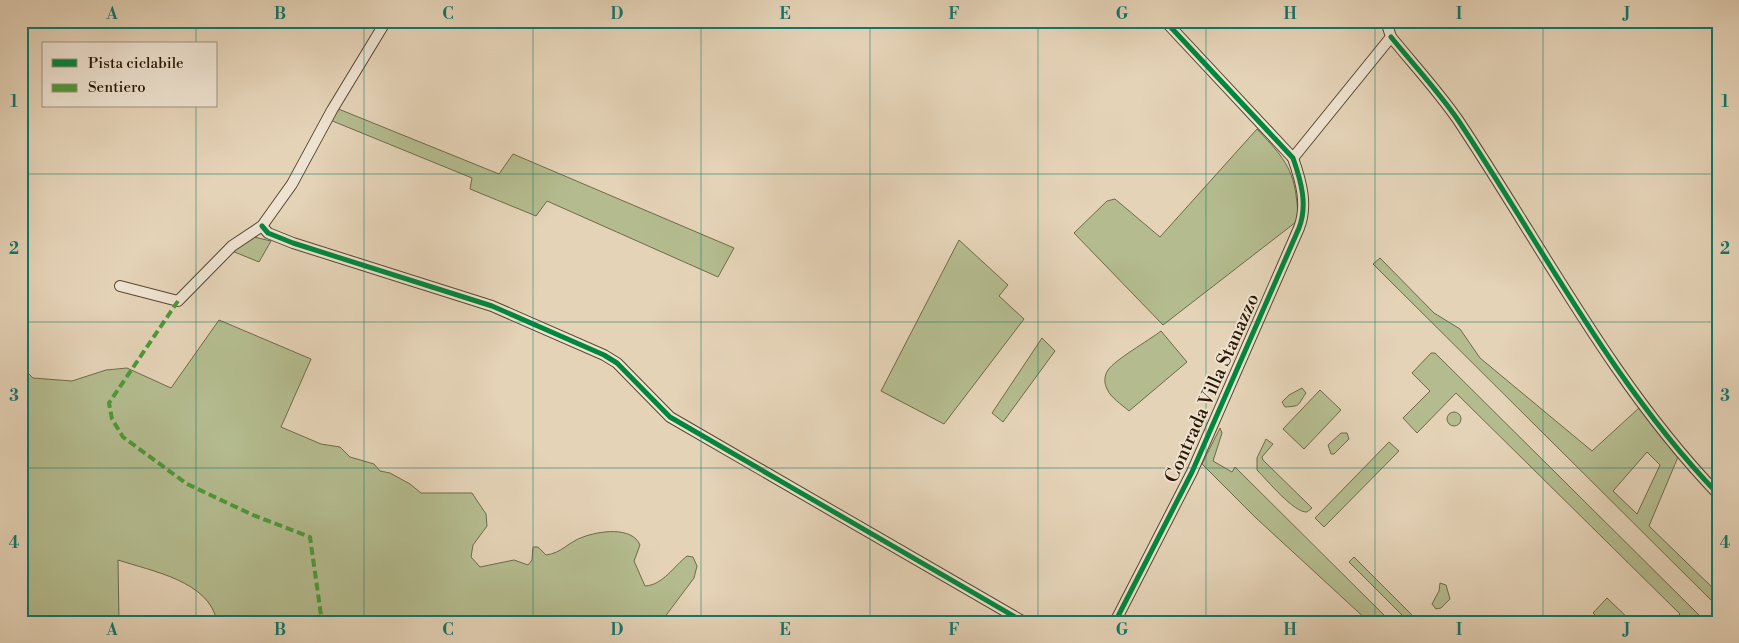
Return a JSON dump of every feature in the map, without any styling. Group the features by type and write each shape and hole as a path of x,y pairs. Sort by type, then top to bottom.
{"street":[{"path":"120,286 178,301 232,246 262,226 292,184 332,110 386,21"},
{"path":"1166,21 1293,158 1391,37"},
{"path":"1386,21 1391,37 1456,118 1578,310 1676,447 1718,494"},
{"name":"Contrada Villa Stanazzo","path":"1115,622 1192,472 1299,228 1304,210 1303,196 1293,158"},
{"path":"262,226 268,233 286,240 492,306 604,355 617,363 652,402 670,417 1024,622"}],"green space":[{"path":"336,108 499,174 513,154 734,248 718,277 547,201 536,216 470,189 472,178 330,120"},
{"path":"1257,129 1271,144 1287,166 1291,175 1297,205 1296,222 1163,325 1074,233 1107,201 1115,199 1160,237"},
{"path":"254,237 271,241 259,262 232,251"},
{"path":"959,240 1008,285 999,296 1024,319 944,424 881,391"},
{"path":"1380,258 1434,313 1460,329 1480,358 1592,451 1640,407 1678,457 1649,526 1718,593 1718,607 1373,264","holes":["1647,452 1660,465 1637,514 1613,491"]},
{"path":"219,320 311,359 281,427 321,444 340,447 350,457 374,464 380,471 390,473 410,484 421,493 472,493 486,514 487,526 473,545 471,557 480,567 514,560 528,565 532,560 533,547 538,547 546,555 552,554 583,537 598,533 614,532 630,535 640,545 634,561 645,586 663,579 687,556 693,557 697,566 694,578 661,622 217,622 212,608 191,587 162,574 118,560 119,622 21,622 21,366 33,378 72,381 106,370 127,368 171,388"},
{"path":"1161,331 1187,362 1129,411 1116,401 1109,392 1105,384 1108,370"},
{"path":"1042,338 1055,351 1003,422 992,413"},
{"path":"1431,353 1435,353 1706,622 1673,622 1680,614 1456,393 1417,433 1403,418 1430,391 1412,373"},
{"path":"1302,388 1306,393 1300,403 1296,406 1285,407 1282,402 1289,395"},
{"path":"1320,390 1341,410 1304,449 1283,429"},
{"path":"1451,412 1457,412 1461,419 1457,426 1451,426 1447,422 1447,416"},
{"path":"1220,428 1222,433 1213,461 1232,472 1235,467 1391,622 1369,622 1256,518 1202,464"},
{"path":"1341,433 1347,433 1349,439 1334,454 1331,454 1328,445"},
{"path":"1266,439 1273,444 1262,457 1263,460 1312,508 1307,512 1288,502 1257,470 1257,458"},
{"path":"1389,442 1399,451 1324,527 1315,518"},
{"path":"1354,557 1419,622 1409,622 1349,562"},
{"path":"1440,583 1446,585 1450,599 1441,608 1436,609 1432,604 1439,591"},
{"path":"1607,598 1632,622 1602,622 1593,613"}],"marked path":[{"path":"178,301 109,403 112,419 123,437 187,484 253,515 310,537 322,622"}],"cycle path":[{"path":"1115,622 1192,472 1299,228 1303,211 1301,184 1293,158 1165,21"},
{"path":"1391,37 1458,120 1612,361 1680,452 1718,494"},
{"path":"262,226 268,233 293,243 492,306 604,355 617,363 670,417 1024,622"}]}
